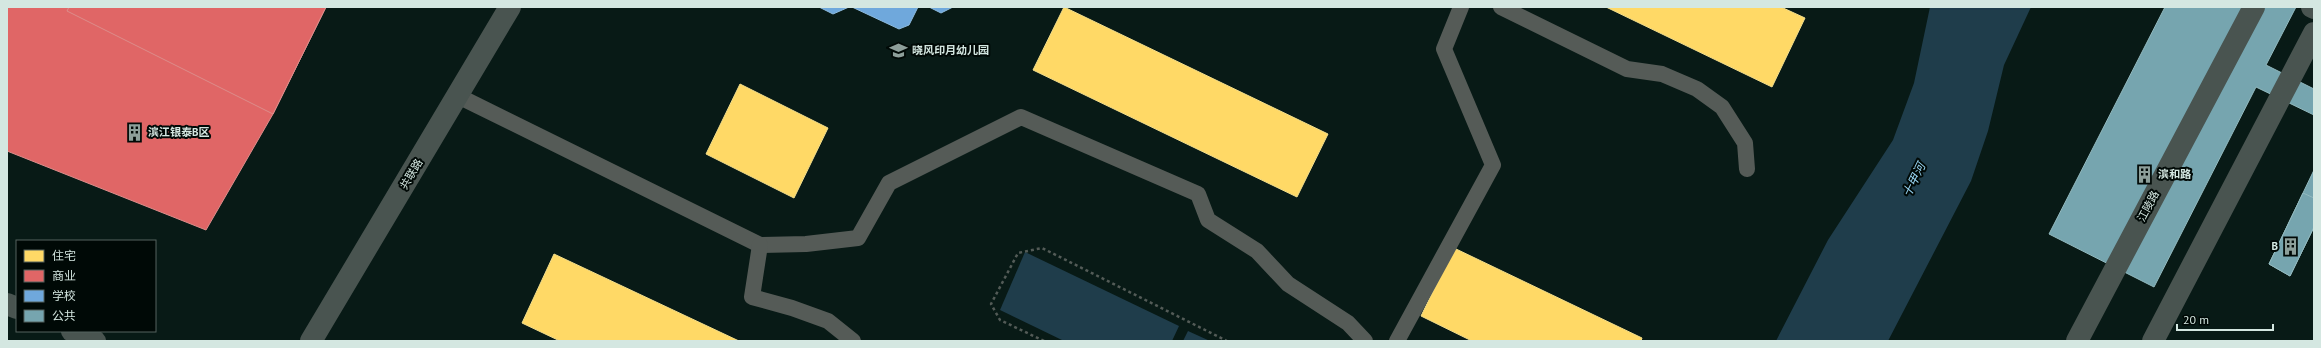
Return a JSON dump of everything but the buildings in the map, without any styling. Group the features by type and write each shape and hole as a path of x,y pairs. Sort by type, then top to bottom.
{"main road":[{"name":"共联路","path":"311,341 510,7"},
{"name":"江陵路","path":"2077,341 2254,7"},
{"path":"2153,341 2314,33"},
{"path":"74,332 95,341"}],"lane":[{"path":"1397,341 1493,165 1444,49 1462,7"},
{"path":"1501,7 1627,69 1662,74 1697,89 1722,107 1746,143 1747,169"},
{"path":"458,96 760,245 806,244 858,238 888,183 1021,117 1198,194 1208,220 1257,250 1288,284 1348,323 1365,341"},
{"path":"760,245 752,297 792,308 828,321 853,341"}],"path":[{"path":"1044,341 1000,320 991,304 1018,253 1042,248 1227,341"}],"water":[{"name":"十甲河","path":"1930,7 2031,7 2004,65 1988,131 1971,181 1888,341 1776,341 1828,240 1893,140 1914,83"},
{"path":"1025,252 1179,326 1172,341 1064,341 1000,310"},
{"path":"1188,331 1210,341 1183,341"}],"place":[{"name":"晓风印月幼儿园","path":"899,50"},
{"name":"滨江银泰B区","path":"135,132"},
{"name":"滨和路","path":"2145,174"},
{"name":"B","path":"2291,246"}]}
